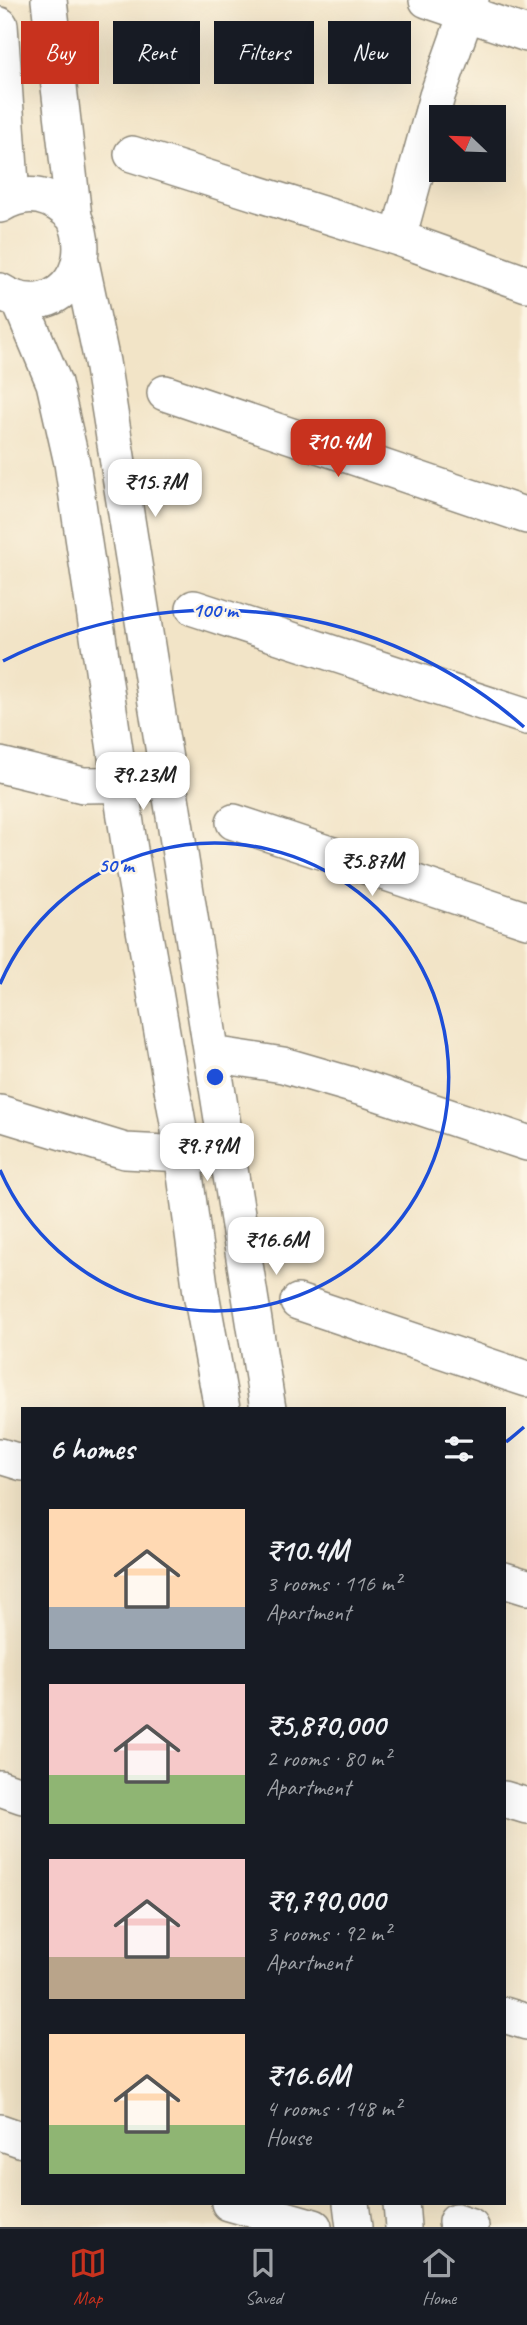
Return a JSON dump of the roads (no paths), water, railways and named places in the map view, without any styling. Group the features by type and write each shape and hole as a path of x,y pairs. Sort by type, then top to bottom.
{"street":[{"path":"9,296 37,301 54,295 69,285 84,252 82,234 74,217 49,0"},
{"path":"427,0 469,7 527,34"},
{"path":"398,238 437,96 469,7"},
{"path":"0,25 6,201 28,195 45,196 61,204 74,217"},
{"path":"132,154 398,238 527,284"},
{"path":"81,262 102,362 268,1407"},
{"path":"9,296 54,383 72,463 222,1407"},
{"path":"165,393 527,516"},
{"path":"194,608 527,718"},
{"path":"0,765 83,785 121,783 169,786"},
{"path":"234,822 527,920"},
{"path":"212,1054 283,1065 369,1090 527,1143"},
{"path":"0,1113 125,1151 183,1156 228,1154"},
{"path":"299,1302 527,1379"},
{"path":"0,1455 21,1462"},
{"path":"506,1581 527,1587"},
{"path":"0,1788 21,1795"},
{"path":"506,1800 527,1806"},
{"path":"506,2016 527,2022"},
{"path":"0,2132 21,2139"},
{"path":"236,2205 314,2227"},
{"path":"351,2205 354,2227"},
{"path":"401,2205 403,2227"}]}
